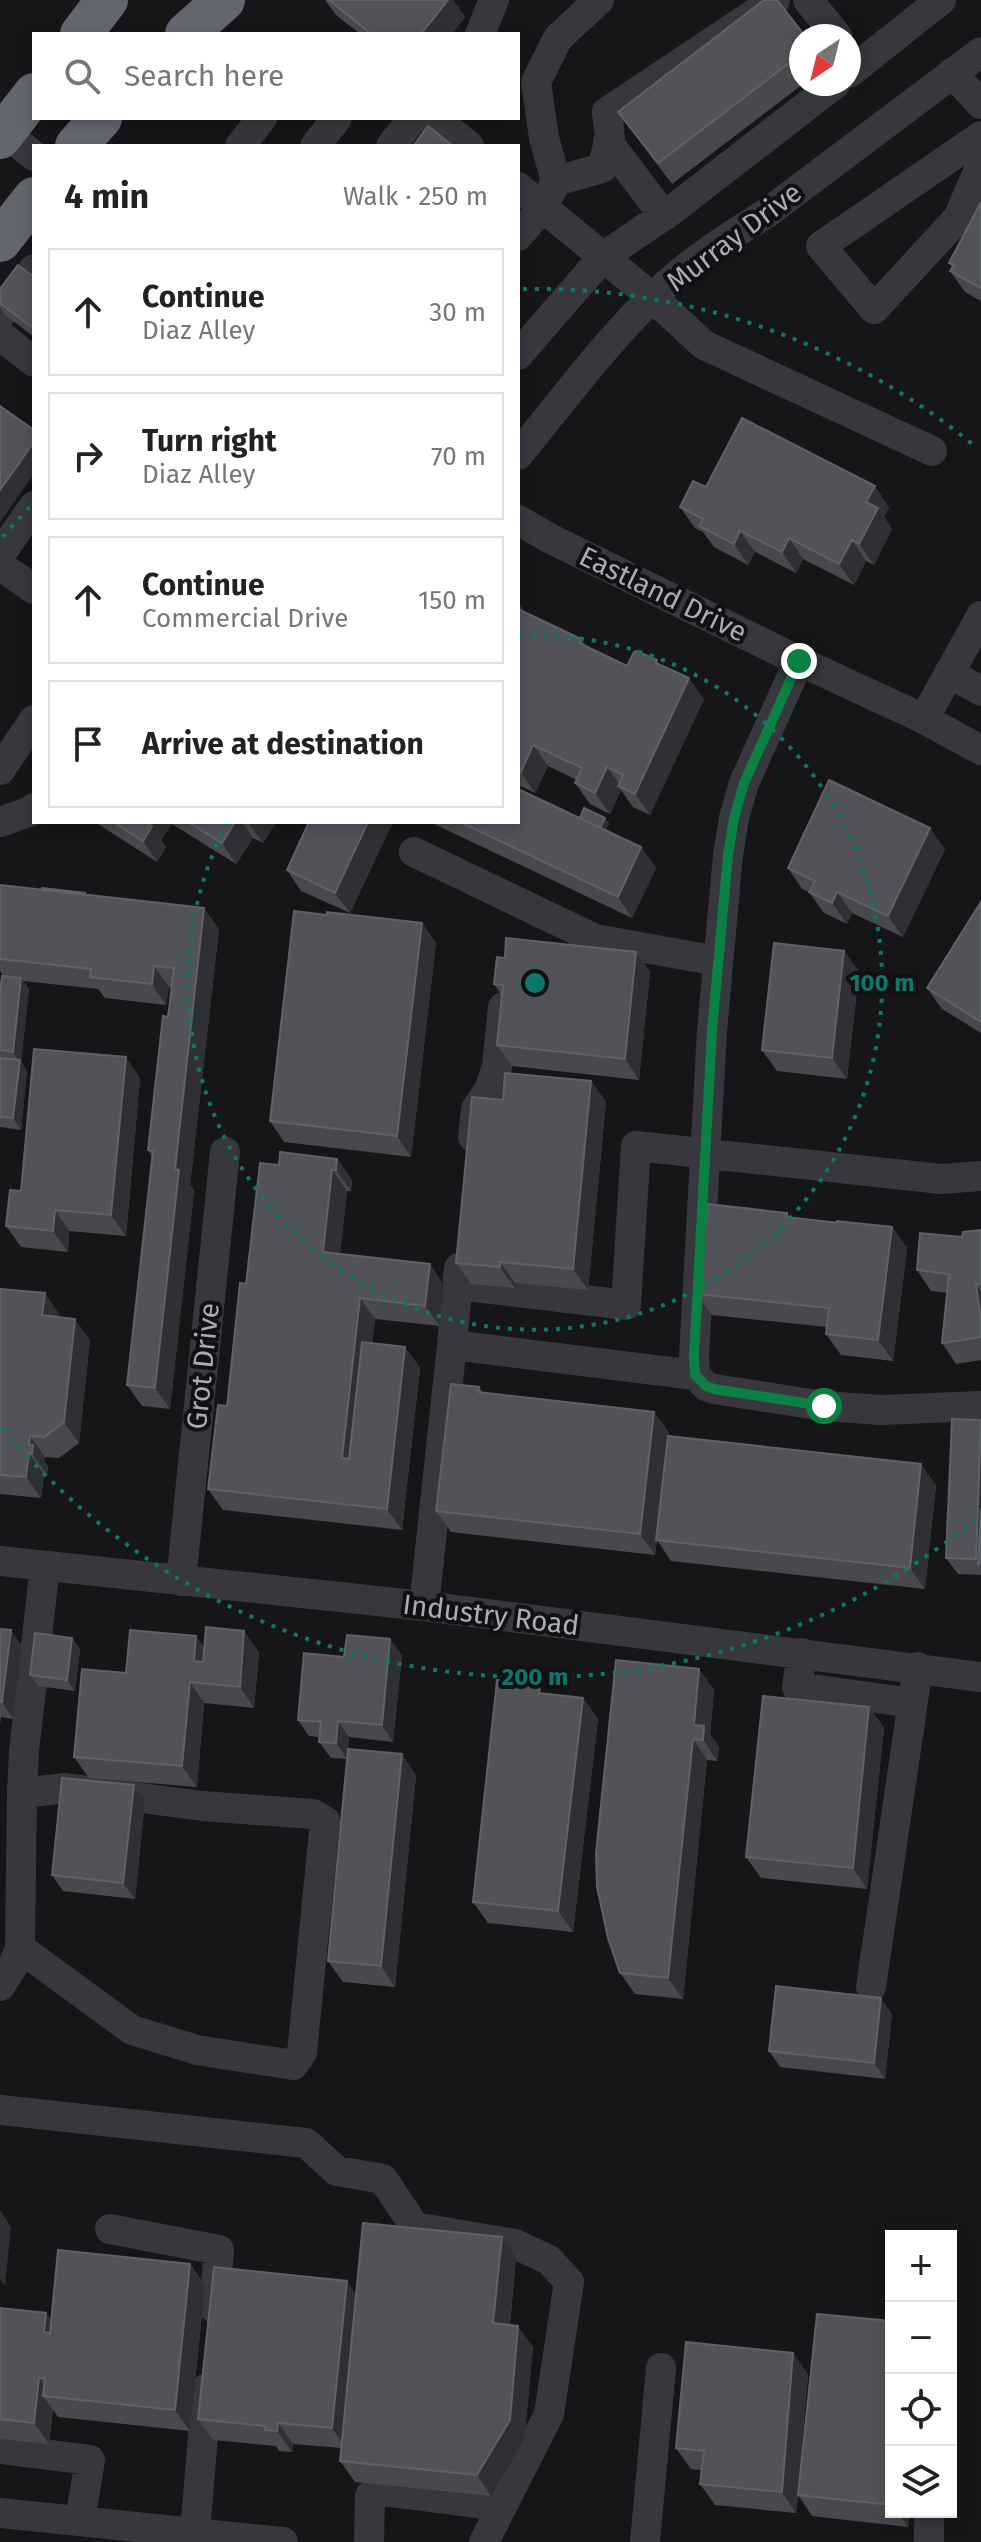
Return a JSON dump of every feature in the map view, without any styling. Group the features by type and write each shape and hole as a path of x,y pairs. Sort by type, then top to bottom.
{"highway":[{"path":"83,32 107,0"},
{"path":"171,32 196,0"},
{"path":"188,32 224,0"},
{"path":"10,138 32,98"},
{"path":"78,144 99,120"},
{"path":"12,247 32,202"}],"street":[{"path":"481,32 494,0"},
{"path":"599,0 558,38 536,82 549,194 603,257 704,345 932,451"},
{"path":"520,233 549,194 602,168 608,142 607,112 775,0"},
{"path":"808,0 827,24"},
{"path":"861,57 941,0"},
{"name":"Murray Drive","path":"520,453 615,336 667,284 981,52"},
{"path":"952,73 981,104"},
{"path":"520,353 603,257 664,216 819,96"},
{"path":"242,144 260,120"},
{"path":"317,144 335,120"},
{"path":"393,144 411,120"},
{"path":"437,120 467,144"},
{"path":"981,136 821,246 874,309 958,218 981,165"},
{"path":"608,142 664,216"},
{"path":"520,187 549,194"},
{"path":"0,315 32,272"},
{"path":"0,555 32,509"},
{"name":"Eastland Drive","path":"520,521 981,750"},
{"path":"0,566 32,588"},
{"path":"918,717 949,673 981,616"},
{"path":"695,1375 712,1031 728,855 734,818 750,770 799,661"},
{"path":"949,673 981,691"},
{"path":"0,770 32,723"},
{"path":"0,822 32,810"},
{"path":"414,852 595,939 718,961"},
{"path":"470,1167 476,1109 489,1090 497,1067 504,990"},
{"path":"458,1285 626,1305 636,1146 941,1179 981,1176"},
{"name":"Grot Drive","path":"181,1581 225,1152"},
{"path":"424,1606 462,1241"},
{"path":"452,1345 695,1375 714,1389 824,1406 894,1410 981,1406"},
{"name":"Industry Road","path":"0,1561 424,1606 981,1677"},
{"path":"0,1986 20,1948 24,1752 45,1566"},
{"path":"802,1653 797,1687 912,1703"},
{"path":"871,1987 918,1667"},
{"path":"20,1948 132,2030 197,2050 293,2065 302,2053 325,1821 313,1814 202,1806 66,1788 22,1793"},
{"path":"0,2110 306,2143 337,2171 383,2179 415,2227 515,2244 549,2260 569,2282 549,2414 484,2542"},
{"path":"110,2229 219,2250 212,2329"},
{"path":"209,2360 212,2537"},
{"path":"645,2542 661,2368"},
{"path":"0,2449 90,2460 80,2521"},
{"path":"369,2542 370,2496 377,2490 501,2506"},
{"path":"0,2513 80,2521 125,2534 283,2542"},
{"path":"929,2518 929,2542"}],"building":[{"path":"329,0 448,0 423,32 369,32"},
{"path":"764,0 777,0 796,24 789,24 789,63 658,163 618,112"},
{"path":"428,126 450,144 414,144"},
{"path":"981,202 981,288 950,271 954,265 949,263"},
{"path":"18,265 32,276 32,327 0,303 0,289"},
{"path":"0,406 32,429 32,445 0,490"},
{"path":"742,418 875,486 866,502 878,508 859,544 852,540 839,564 789,538 782,552 740,531 734,544 699,526 703,519 680,507 693,481 706,487"},
{"path":"520,610 581,639 579,643 627,666 637,651 689,678 635,794 618,786 623,775 607,767 595,793 575,783 582,768 533,745 521,772"},
{"path":"829,780 930,828 888,916 837,892 832,903 809,892 815,881 788,868"},
{"path":"520,790 641,847 618,897 464,824 520,824"},
{"path":"584,808 605,818 600,828 580,818"},
{"path":"116,824 152,826 143,841"},
{"path":"191,824 234,824 222,843"},
{"path":"308,824 367,824 335,893 287,870"},
{"path":"0,885 204,908 155,1388 127,1385 153,1151 148,1150 163,1016 168,1017 174,968 154,966 152,984 90,977 91,969 0,959"},
{"path":"42,890 85,893 85,895"},
{"path":"981,902 981,1022 927,988"},
{"path":"294,911 422,923 397,1136 270,1121"},
{"path":"506,938 636,952 625,1059 497,1045 503,985 494,984 497,957 505,958"},
{"path":"774,943 844,951 832,1058 762,1050"},
{"path":"2,976 21,978 13,1052 0,1050"},
{"path":"34,1049 126,1057 111,1215 55,1210 53,1231 6,1226 10,1190 21,1191"},
{"path":"0,1058 20,1060 13,1118 0,1117"},
{"path":"505,1073 591,1081 573,1269 500,1262 500,1267 456,1263 472,1097 503,1100"},
{"path":"280,1152 337,1159 336,1170 332,1170 323,1252 430,1264 425,1306 360,1298 342,1458 349,1459 362,1342 405,1347 387,1509 208,1489 218,1405 227,1406 240,1283 246,1284 260,1163 279,1165"},
{"path":"708,1204 787,1213 786,1217 892,1227 878,1340 826,1334 829,1308 697,1294"},
{"path":"981,1230 981,1284 976,1284 981,1337 942,1343 949,1274 917,1270 920,1233 962,1237 963,1232"},
{"path":"0,1289 45,1293 42,1315 75,1319 64,1422 44,1437 30,1436 29,1445 33,1445 26,1477 0,1475"},
{"path":"451,1384 479,1387 478,1392 654,1412 640,1534 436,1511"},
{"path":"952,1419 981,1420 976,1559 946,1558"},
{"path":"668,1436 921,1464 910,1568 656,1540"},
{"path":"981,1509 981,1563 978,1564"},
{"path":"206,1627 244,1631 240,1687 190,1682 182,1766 74,1757 82,1669 126,1673 130,1630 196,1636 194,1661 203,1662"},
{"path":"0,1629 11,1630 2,1702 0,1702"},
{"path":"35,1633 72,1638 67,1680 30,1675"},
{"path":"347,1635 390,1639 382,1725 338,1721 336,1743 319,1742 321,1722 298,1720 304,1653 344,1657"},
{"path":"616,1660 699,1669 694,1725 704,1726 703,1740 693,1739 668,1978 620,1973 608,1938 597,1887 596,1853"},
{"path":"497,1680 540,1685 539,1693 583,1698 558,1911 473,1902"},
{"path":"763,1696 869,1707 853,1868 746,1857"},
{"path":"348,1749 402,1754 381,1966 328,1961"},
{"path":"62,1778 134,1785 123,1883 52,1875"},
{"path":"776,1986 881,1998 874,2063 769,2051"},
{"path":"363,2223 502,2237 493,2323 518,2326 510,2420 477,2475 340,2461"},
{"path":"58,2250 190,2264 175,2410 43,2396 45,2378 39,2378 34,2423 0,2419 0,2308 46,2313 44,2332 50,2333"},
{"path":"214,2267 347,2281 332,2428 278,2423 277,2431 265,2430 265,2426 198,2419"},
{"path":"817,2314 885,2320 885,2504 798,2495"},
{"path":"686,2342 793,2353 782,2492 700,2484 704,2451 676,2448"}],"route":[{"path":"799,661 744,783 728,855 712,1031 694,1357 695,1375 706,1386 824,1406"}]}
